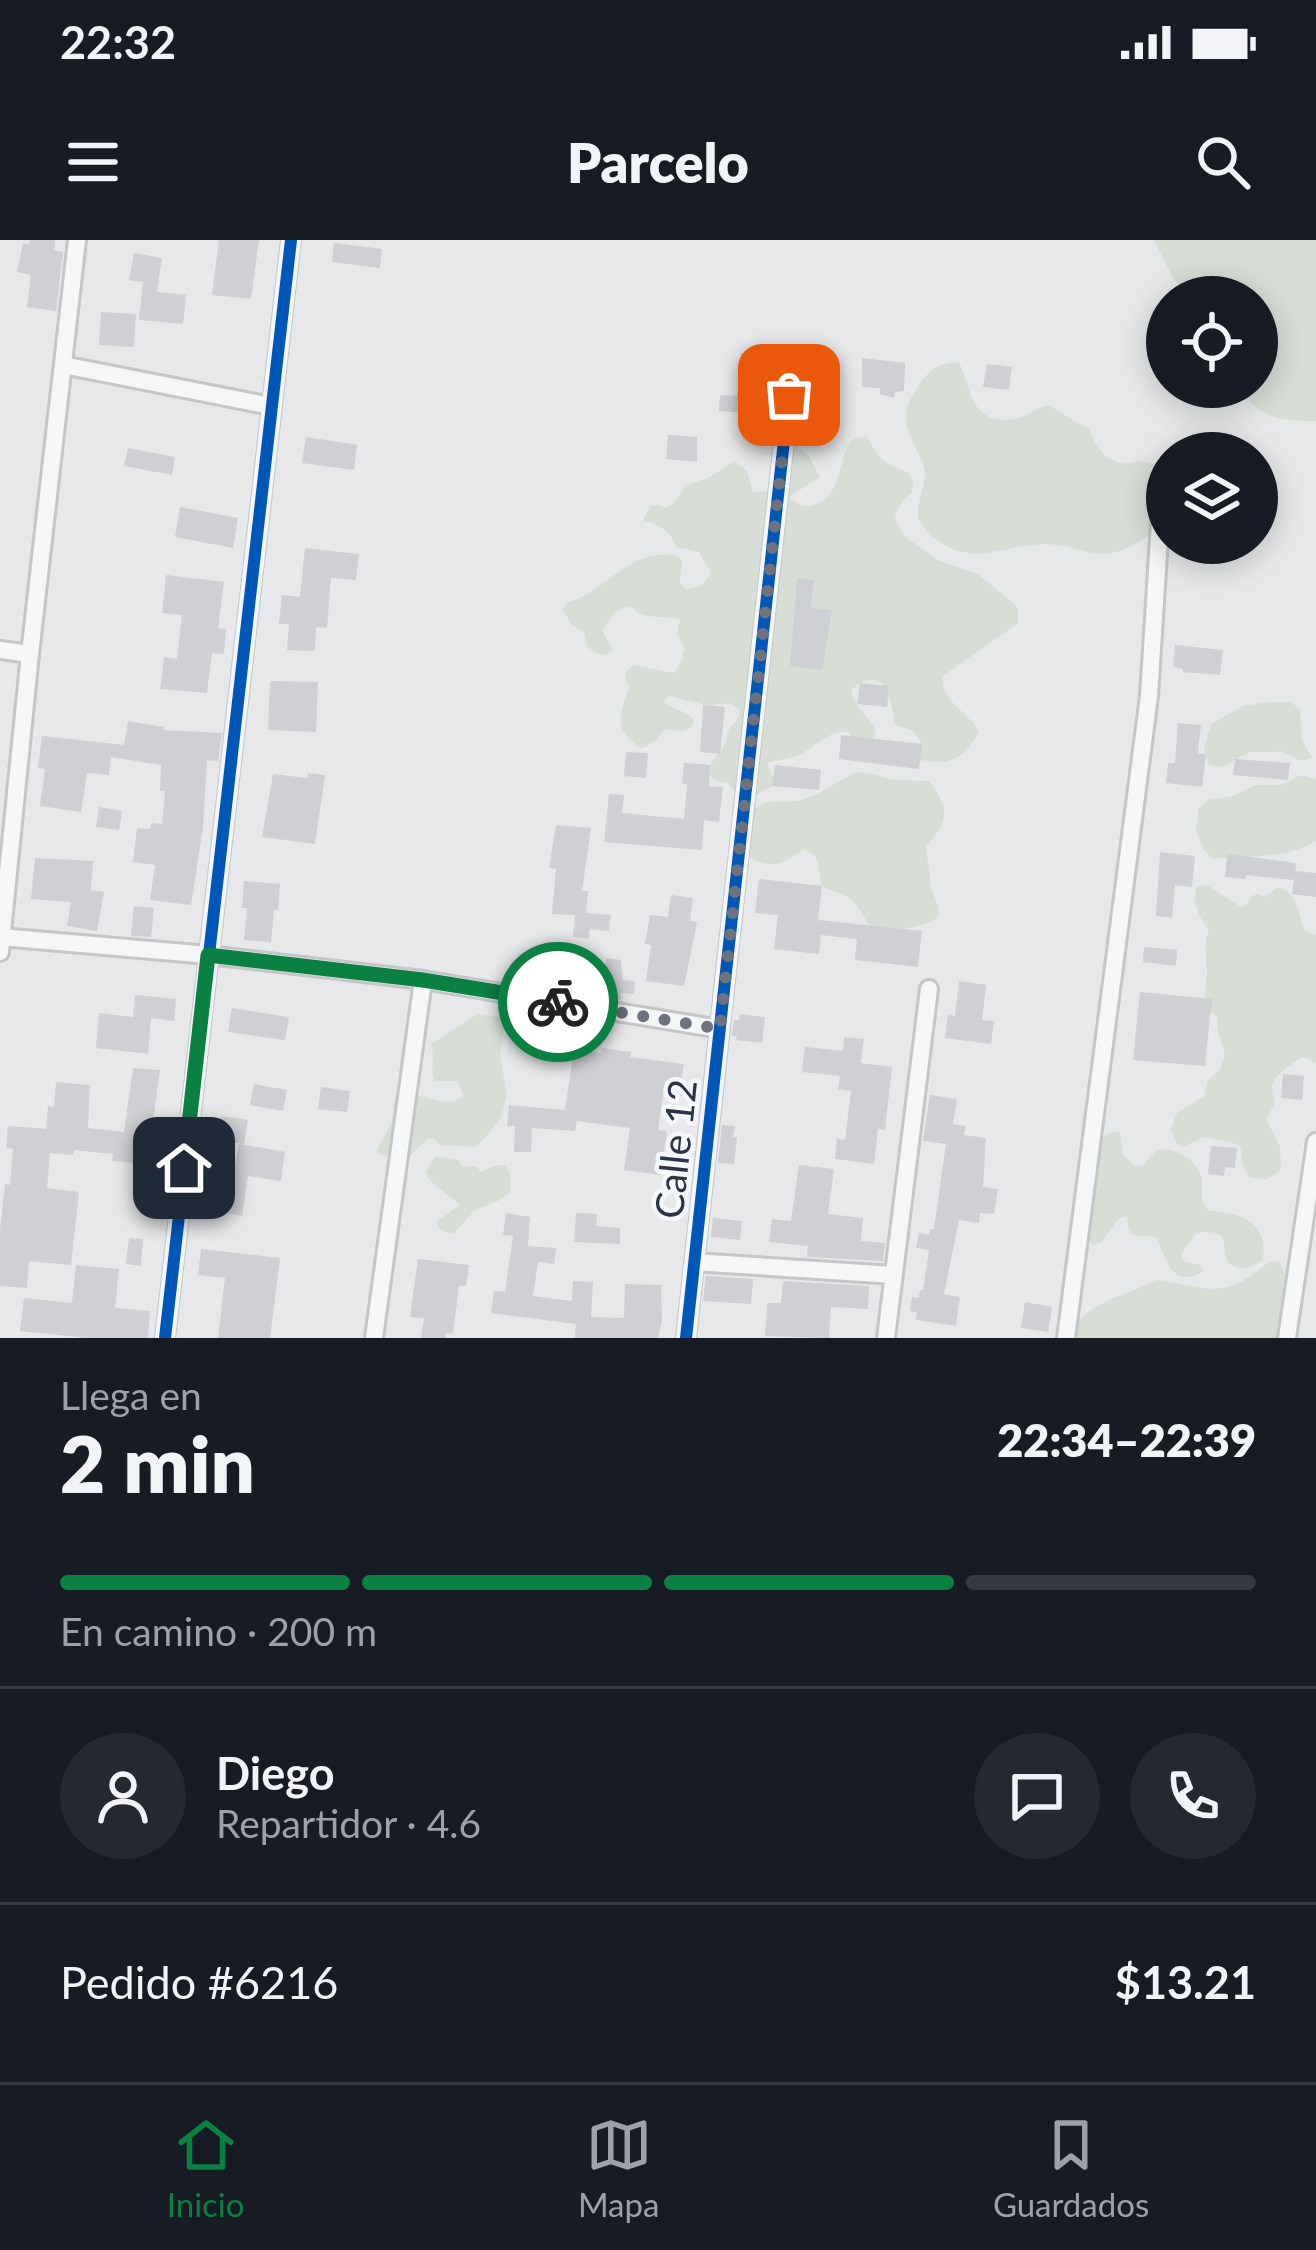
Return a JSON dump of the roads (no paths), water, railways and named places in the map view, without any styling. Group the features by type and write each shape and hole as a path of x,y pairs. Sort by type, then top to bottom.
{"street":[{"path":"0,952 77,240"},
{"path":"165,1338 291,240"},
{"path":"63,365 271,406"},
{"name":"Calle 12","path":"686,1338 789,395"},
{"path":"1066,1338 1149,696 1157,564"},
{"path":"0,650 30,654"},
{"path":"1,938 423,980 720,1029"},
{"path":"374,1338 423,980"},
{"path":"886,1338 929,989"},
{"path":"1287,1338 1316,1142"},
{"path":"694,1262 894,1275"},
{"path":"1295,1270 1316,1273"}]}
